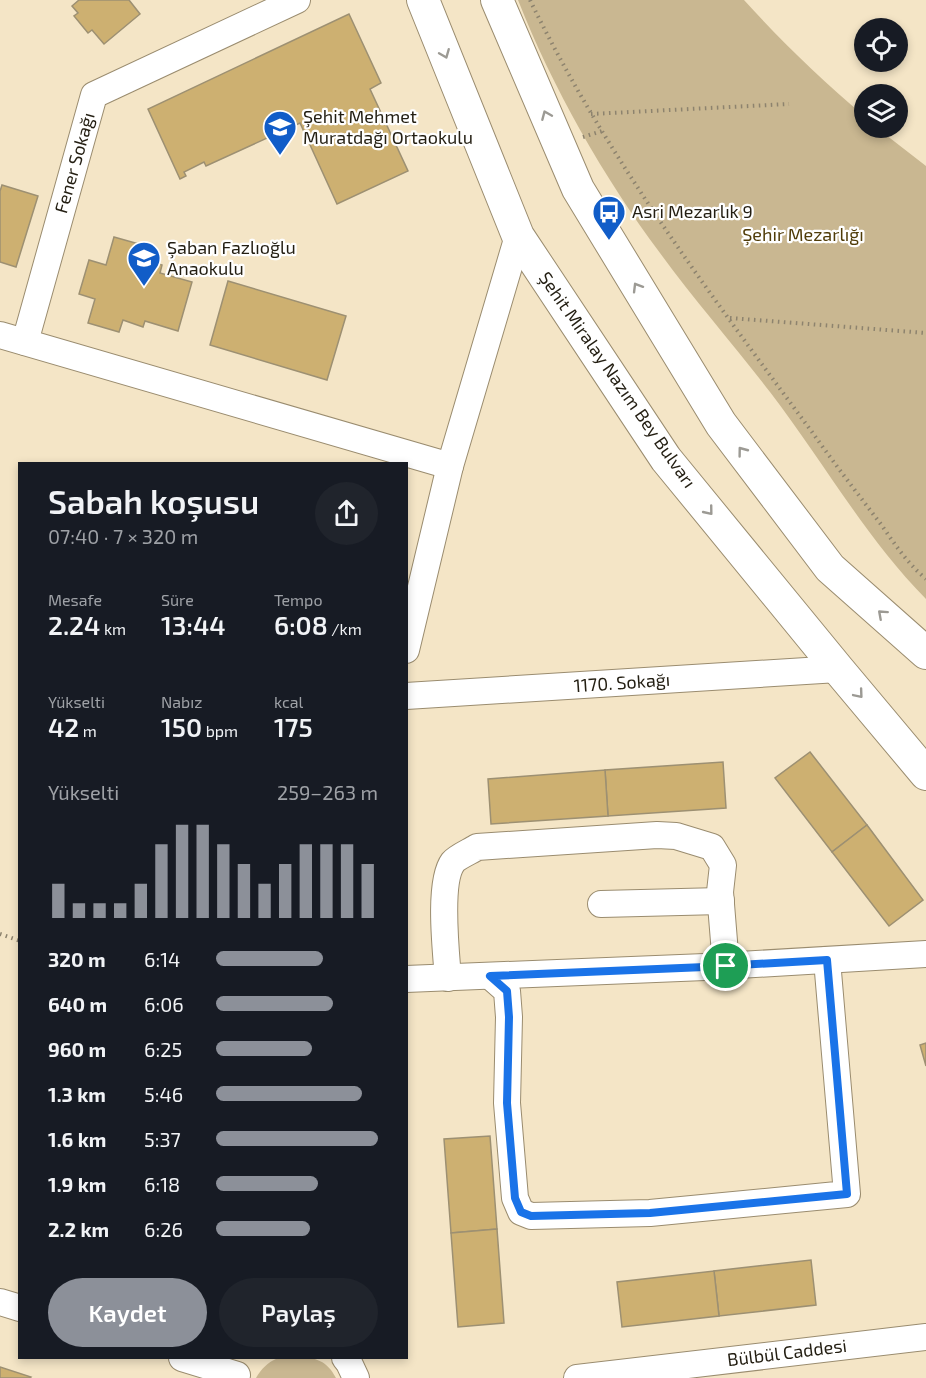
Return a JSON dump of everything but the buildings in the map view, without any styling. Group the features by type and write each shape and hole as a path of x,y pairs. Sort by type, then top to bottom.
{"main road":[{"name":"Şehit Miralay Nazım Bey Bulvarı","path":"423,0 518,236 666,459 926,774"},
{"path":"496,0 578,189 721,424 830,568 926,653"}],"street":[{"name":"Fener Sokağı","path":"25,342 94,95 297,0"},
{"path":"408,642 450,466 518,236"},
{"path":"0,335 450,466"},
{"name":"1170. Sokağı","path":"408,696 838,669"},
{"path":"448,978 445,881 453,861 477,847 657,835 676,836 712,847 723,865 720,892 726,966"},
{"path":"601,904 721,901"},
{"path":"408,979 726,966 926,954"},
{"path":"490,976 507,991 509,1017 507,1103 515,1198 521,1212 531,1216 650,1213 847,1194 827,960"},
{"path":"0,1302 18,1307"},
{"name":"Bülbül Caddesi","path":"579,1378 625,1375 926,1337"},
{"path":"187,1359 240,1370"},
{"path":"346,1359 356,1378"}],"path":[{"path":"530,0 568,75 632,179 729,318 901,553 926,579"},
{"path":"591,114 789,104"},
{"path":"729,318 926,333"},
{"path":"0,934 18,940"}],"green space":[{"name":"Şehir Mezarlığı","path":"518,0 744,0 802,60 854,107 854,138 890,138 926,166 926,599 883,550 770,392 639,224 599,163 563,99"},
{"path":"276,1359 316,1359 325,1364 336,1378 256,1378"}],"place":[{"name":"Şehit Mehmet Muratdağı Ortaokulu","path":"280,156"},
{"name":"Asri Mezarlık 9","path":"609,241"},
{"name":"Şaban Fazlıoğlu Anaokulu","path":"144,287"}],"route":[{"path":"827,960 847,1194 650,1213 531,1216 521,1212 515,1198 507,1103 509,1017 507,991 490,976 726,966 827,960"}]}
